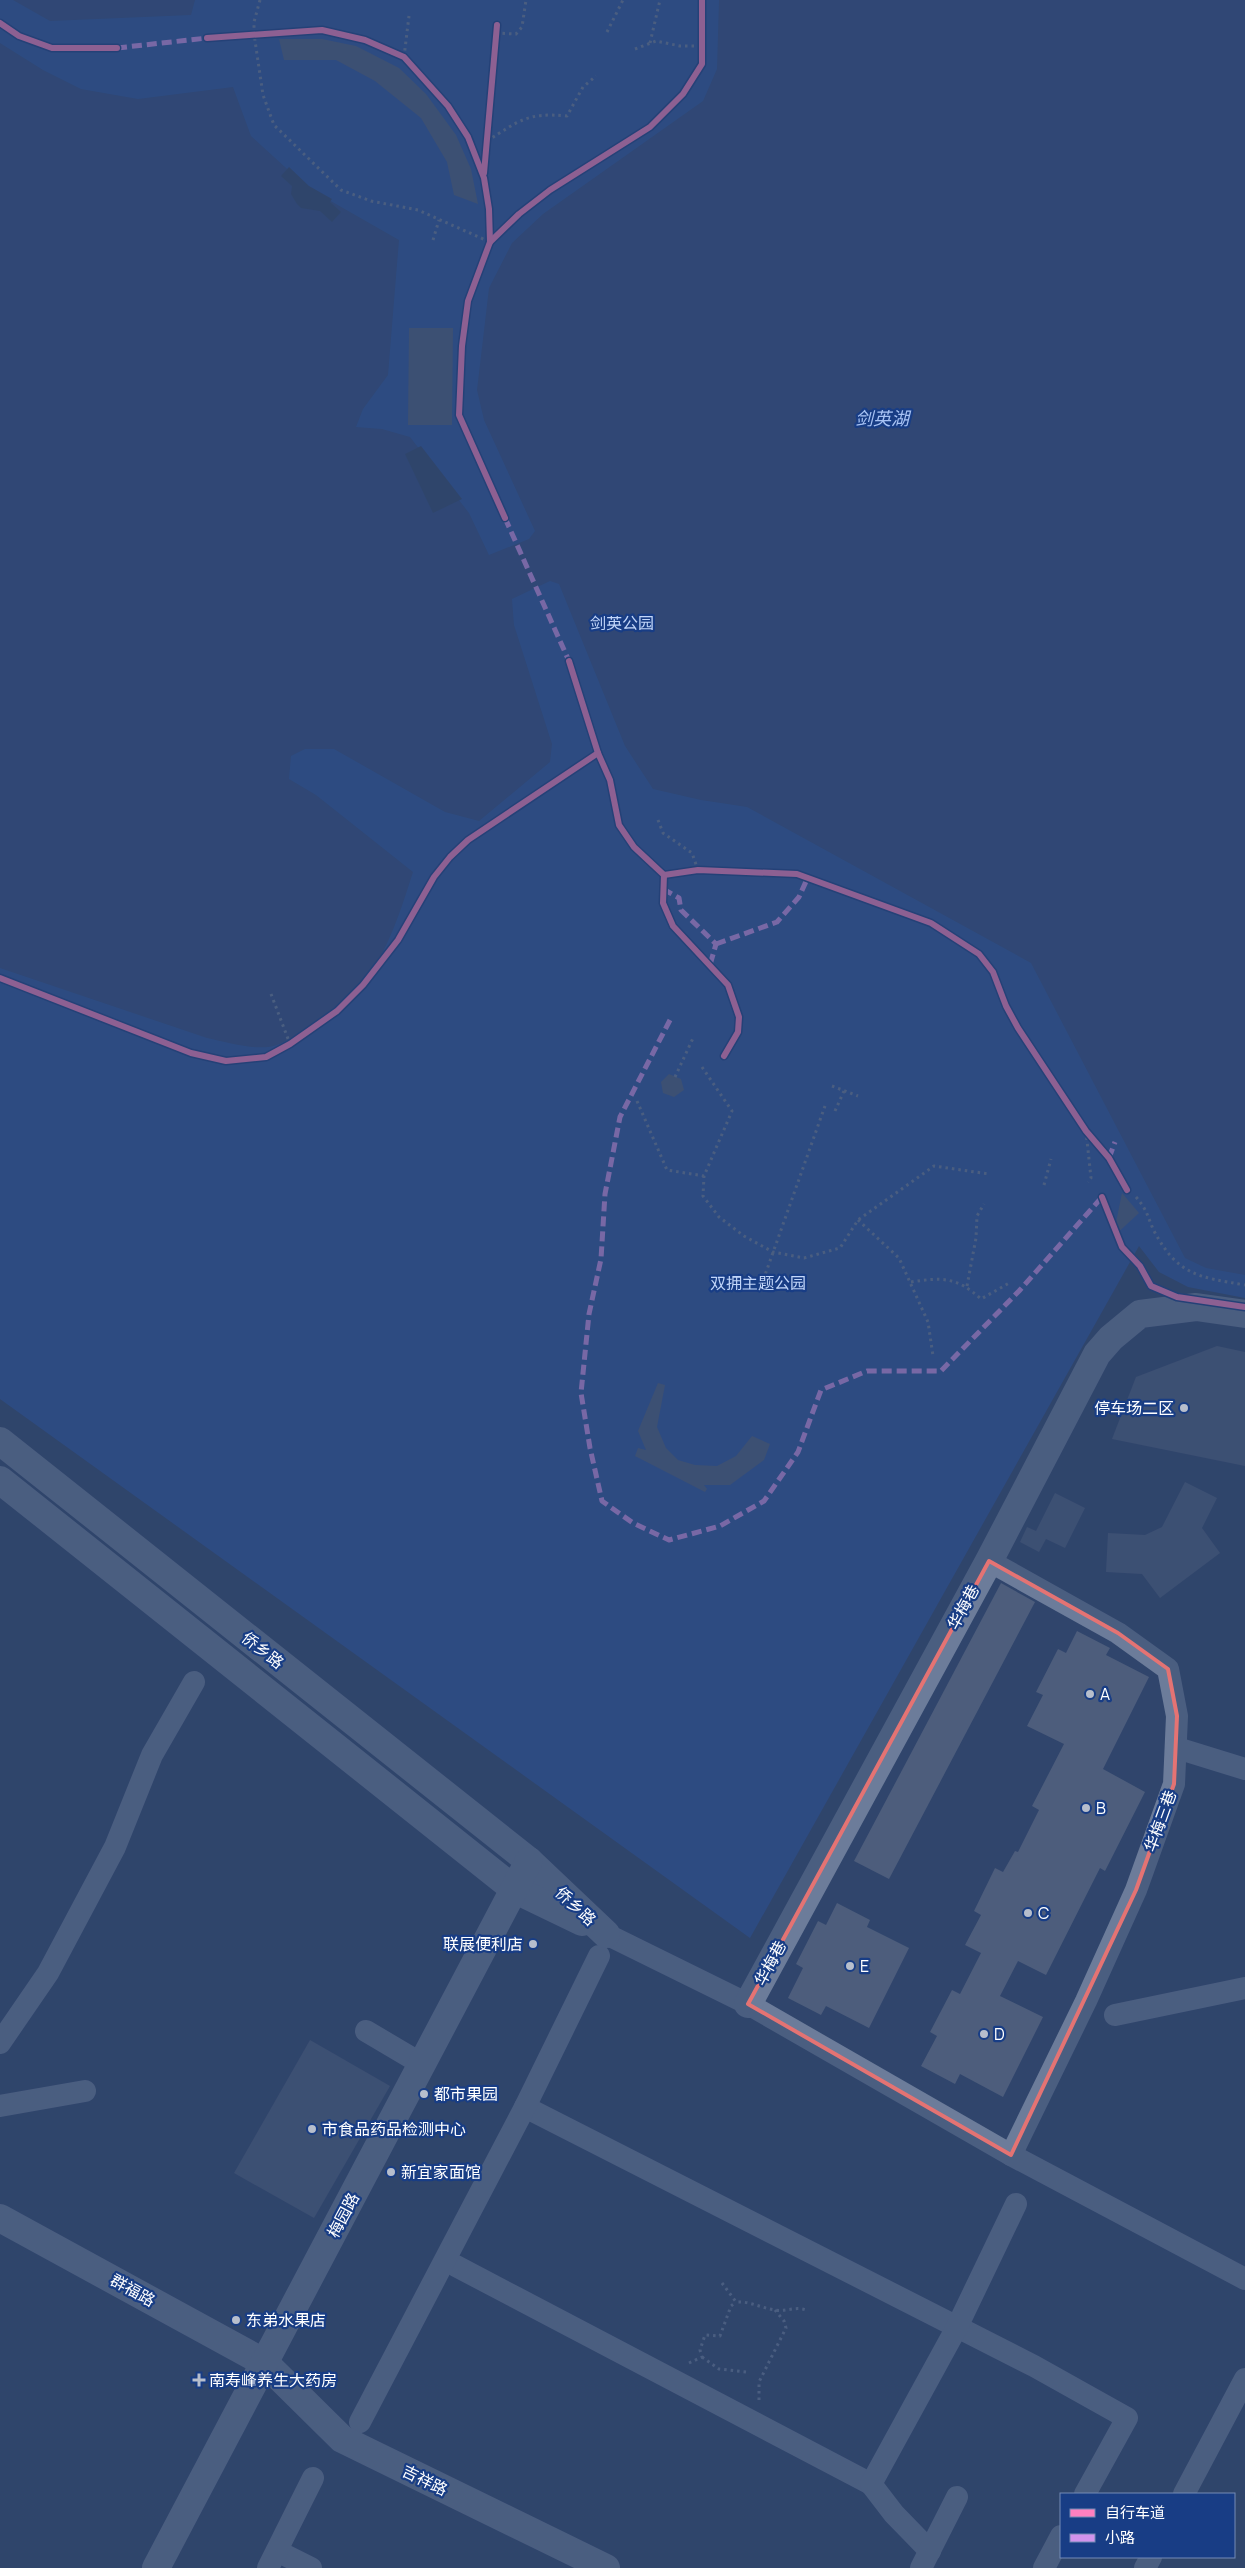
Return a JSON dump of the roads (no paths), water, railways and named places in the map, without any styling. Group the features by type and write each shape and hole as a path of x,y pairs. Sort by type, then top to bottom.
{"street":[{"name":"华梅巷","path":"748,2004 989,1561 1098,1354 1111,1338 1140,1314 1196,1307 1245,1314"},
{"name":"侨乡路","path":"0,1441 529,1861 603,1945"},
{"name":"侨乡路","path":"0,1480 514,1889 603,1945"},
{"name":"华梅三巷","path":"989,1561 1118,1633 1168,1669 1177,1716 1174,1784 1136,1890 1086,2001 1011,2155"},
{"path":"0,2043 48,1973 115,1847 152,1756 194,1682"},
{"path":"1177,1748 1245,1769"},
{"name":"梅园路","path":"156,2568 529,1861"},
{"path":"360,2422 525,2107 603,1945 748,2004 1011,2155 1245,2280"},
{"path":"1115,2015 1245,1988"},
{"path":"366,2031 415,2060"},
{"path":"0,2106 85,2091"},
{"path":"525,2107 956,2327 1127,2418 1086,2493"},
{"path":"871,2484 956,2327 1016,2204"},
{"name":"群福路","path":"0,2218 265,2363"},
{"path":"456,2266 871,2484 925,2560 957,2497"},
{"name":"吉祥路","path":"265,2363 342,2439 606,2568"},
{"path":"1185,2493 1245,2379"},
{"path":"311,2568 273,2559 313,2478"},
{"path":"1044,2568 1060,2538"}],"water":[{"path":"13,0 195,0 191,15 50,21"},
{"name":"剑英湖","path":"719,0 1245,0 1245,1275 1206,1268 1185,1258 1031,963 747,807 701,800 653,789 625,746 559,584 550,581 512,599 514,625 552,744 550,762 479,821 445,812 334,749 305,749 291,756 289,779 316,795 413,872 396,922 386,946 374,967 344,1005 323,1021 272,1047 245,1046 207,1038 0,968 0,43 43,70 81,89 138,99 233,87 251,136 308,188 399,240 388,375 363,409 356,427 382,429 410,437 469,513 489,555 529,539 535,531 484,420 477,390 489,288 512,243 543,214 703,101 717,69"}],"place":[{"name":"停车场二区","path":"1184,1408"},
{"name":"A","path":"1090,1694"},
{"name":"B","path":"1086,1808"},
{"name":"C","path":"1028,1913"},
{"name":"联展便利店","path":"533,1944"},
{"name":"E","path":"850,1966"},
{"name":"D","path":"984,2034"},
{"name":"都市果园","path":"424,2094"},
{"name":"市食品药品检测中心","path":"312,2129"},
{"name":"新宜家面馆","path":"391,2172"},
{"name":"东弟水果店","path":"236,2320"},
{"name":"南寿峰养生大药房","path":"199,2380"}],"park label":[{"name":"剑英公园","path":"622,623"},
{"name":"双拥主题公园","path":"758,1283"}]}
